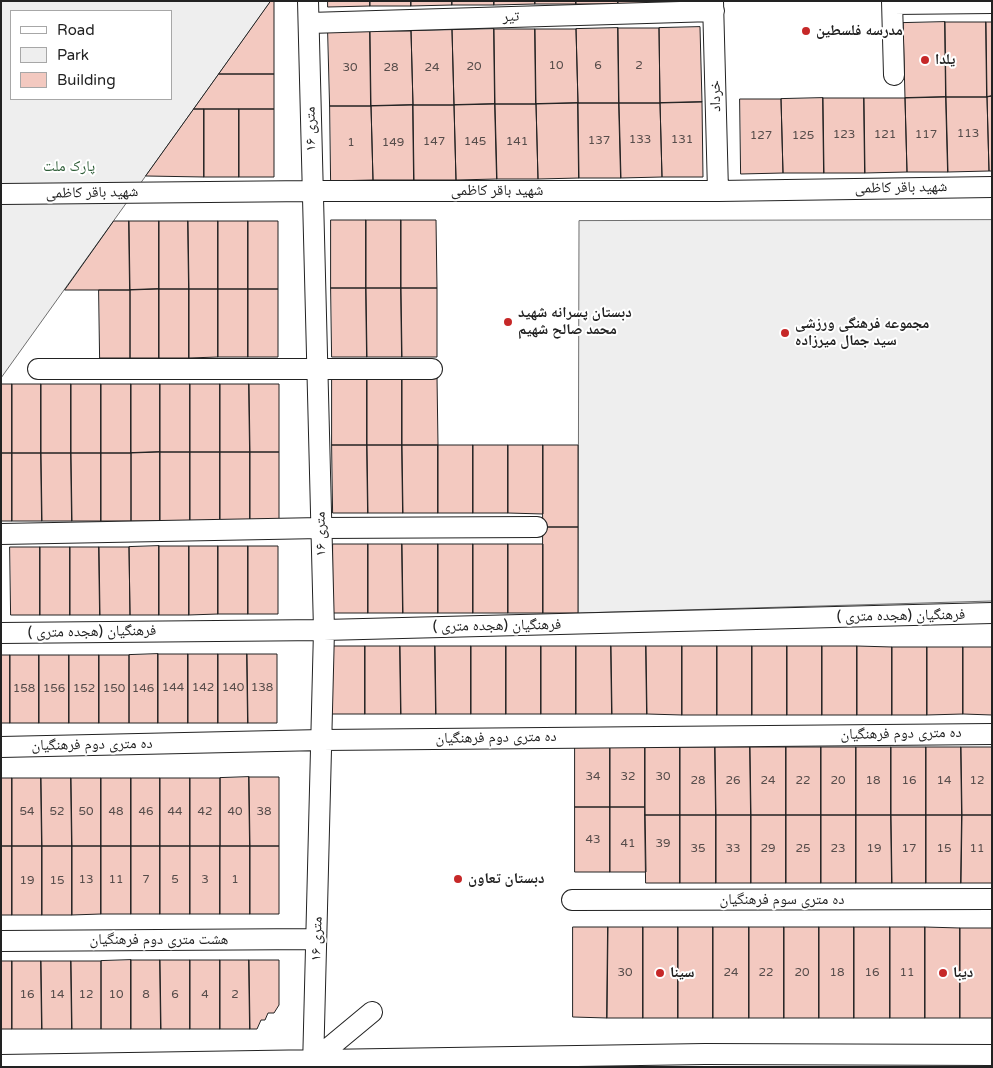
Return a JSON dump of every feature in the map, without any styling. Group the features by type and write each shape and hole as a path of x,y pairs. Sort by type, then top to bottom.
{"street":[{"name":"۱۶ متری","path":"308,1 324,630 314,1064"},
{"path":"894,76 892,3 992,3"},
{"name":"تیر","path":"309,23 714,6"},
{"name":"خرداد","path":"714,6 718,191"},
{"name":"شهید باقر کاظمی","path":"1,194 312,191 718,191 992,187"},
{"path":"38,369 432,369"},
{"path":"1,534 321,528 537,527"},
{"name":"فرهنگیان (هجده متری )","path":"1,633 324,630 992,613"},
{"name":"ده متری دوم فرهنگیان","path":"1,746 322,740 992,734"},
{"name":"ده متری سوم فرهنگیان","path":"572,900 992,899"},
{"name":"هشت متری دوم فرهنگیان","path":"1,941 316,939"},
{"path":"314,1064 372,1012"},
{"path":"1,1065 705,1061 992,1056"}],"green space":[{"name":"پارک ملت","path":"1,1 271,1 1,378"},
{"name":"مجموعه فرهنگی ورزشی سید جمال میرزاده","path":"992,220 992,601 578,613 579,221"}],"building":[{"path":"271,1 274,1 274,74 219,74"},
{"path":"328,1 370,1 370,6 328,7"},
{"path":"370,1 411,1 411,6 370,6"},
{"path":"411,1 452,1 452,5 411,6"},
{"path":"452,1 494,1 494,5 452,5"},
{"path":"494,1 535,1 535,4 494,5"},
{"path":"535,1 576,1 576,4 535,4"},
{"path":"576,1 618,1 618,4 576,4"},
{"path":"618,1 659,1 659,3 618,4"},
{"path":"945,22 986,22 987,97 946,97"},
{"name":"یلدا","path":"945,22 946,97 905,98 903,23"},
{"path":"986,22 992,22 992,96 987,97"},
{"path":"700,27 702,102 660,103 659,28"},
{"path":"618,28 619,103 578,103 576,29"},
{"path":"618,28 659,28 660,103 619,103"},
{"path":"494,29 495,104 454,105 452,30"},
{"path":"494,29 535,29 536,104 495,104"},
{"path":"535,29 576,29 578,103 536,104"},
{"path":"452,30 454,105 413,105 411,31"},
{"path":"328,31 370,31 371,106 330,106"},
{"path":"370,31 411,31 413,105 371,106"},
{"path":"219,74 274,74 274,109 194,109"},
{"path":"992,96 992,171 989,171 987,97"},
{"path":"946,97 948,172 907,172 905,98"},
{"path":"946,97 987,97 989,171 948,172"},
{"path":"823,98 824,173 783,173 781,99"},
{"path":"823,98 864,98 865,173 824,173"},
{"path":"864,98 905,98 907,172 865,173"},
{"path":"740,99 781,99 783,173 741,174"},
{"path":"702,102 703,177 662,177 660,103"},
{"path":"578,103 619,103 621,178 579,178"},
{"path":"578,103 579,178 538,179 536,104"},
{"path":"619,103 660,103 662,177 621,178"},
{"path":"495,104 497,179 456,180 454,105"},
{"path":"495,104 536,104 538,179 497,179"},
{"path":"413,105 454,105 456,180 414,180"},
{"path":"413,105 414,180 373,180 371,106"},
{"path":"330,106 371,106 373,180 331,181"},
{"path":"194,109 204,109 204,177 146,176"},
{"path":"204,109 239,109 239,177 204,177"},
{"path":"239,109 274,109 274,177 239,177"},
{"path":"331,220 366,220 366,288 331,288"},
{"path":"366,220 401,220 401,288 366,288"},
{"path":"401,220 436,220 437,288 401,288"},
{"path":"114,221 129,221 130,290 65,290"},
{"path":"129,221 159,221 159,289 130,290"},
{"path":"159,221 188,221 189,289 159,289"},
{"path":"188,221 218,221 218,289 189,289"},
{"path":"218,221 248,221 248,289 218,289"},
{"path":"248,221 278,221 278,289 248,289"},
{"path":"331,288 366,288 367,357 332,357"},
{"path":"366,288 401,288 402,357 367,357"},
{"path":"401,288 437,288 437,357 402,357"},
{"path":"159,289 159,358 130,358 130,290"},
{"path":"159,289 189,289 189,358 159,358"},
{"path":"189,289 218,289 218,357 189,358"},
{"path":"218,289 248,289 248,357 218,357"},
{"path":"248,289 278,289 278,357 248,357"},
{"path":"99,290 130,290 130,358 100,358"},
{"path":"332,377 367,377 367,445 332,445"},
{"path":"367,377 402,377 402,445 367,445"},
{"path":"402,377 437,377 438,445 402,445"},
{"path":"1,384 12,384 12,453 1,453"},
{"path":"12,384 41,384 41,453 12,453"},
{"path":"41,384 71,384 71,453 41,453"},
{"path":"71,384 101,384 101,453 71,453"},
{"path":"101,384 131,384 131,453 101,453"},
{"path":"131,384 160,384 160,452 131,453"},
{"path":"160,384 190,384 190,452 160,452"},
{"path":"190,384 220,384 220,452 190,452"},
{"path":"220,384 249,384 250,452 220,452"},
{"path":"249,384 279,384 279,452 250,452"},
{"path":"332,445 367,445 368,513 333,513"},
{"path":"367,445 402,445 403,513 368,513"},
{"path":"402,445 438,445 438,513 403,513"},
{"path":"438,445 473,445 473,513 438,513"},
{"path":"473,445 508,445 508,513 473,513"},
{"path":"508,445 543,445 543,514 508,513"},
{"path":"543,445 578,445 578,527 543,527"},
{"path":"160,452 160,521 131,521 131,453"},
{"path":"160,452 190,452 190,521 160,521"},
{"path":"190,452 220,452 220,521 190,521"},
{"path":"220,452 250,452 250,521 220,521"},
{"path":"250,452 279,452 279,521 250,521"},
{"path":"1,453 12,453 12,521 1,521"},
{"path":"12,453 41,453 42,521 12,521"},
{"path":"41,453 71,453 72,521 42,521"},
{"path":"71,453 101,453 101,521 72,521"},
{"path":"101,453 131,453 131,521 101,521"},
{"path":"543,527 578,527 578,613 543,613"},
{"path":"333,544 368,544 368,613 333,613"},
{"path":"368,544 402,544 403,613 368,613"},
{"path":"402,544 438,544 438,613 403,613"},
{"path":"438,544 473,544 473,613 438,613"},
{"path":"473,544 508,544 508,613 473,613"},
{"path":"508,544 543,544 543,613 508,613"},
{"path":"159,546 189,546 189,615 159,615"},
{"path":"159,546 159,615 130,615 129,547"},
{"path":"189,546 218,546 218,614 189,615"},
{"path":"218,546 248,546 248,614 218,614"},
{"path":"248,546 278,546 278,614 248,614"},
{"path":"10,547 40,547 40,615 11,615"},
{"path":"40,547 70,547 70,615 40,615"},
{"path":"70,547 99,547 100,615 70,615"},
{"path":"99,547 129,547 130,615 100,615"},
{"path":"330,646 365,646 365,714 330,714"},
{"path":"365,646 400,646 401,714 365,714"},
{"path":"400,646 435,646 436,714 401,714"},
{"path":"435,646 471,646 471,714 436,714"},
{"path":"471,646 506,646 506,714 471,714"},
{"path":"506,646 541,646 541,714 506,714"},
{"path":"541,646 576,646 576,714 541,714"},
{"path":"576,646 611,646 612,714 576,714"},
{"path":"611,646 646,646 647,714 612,714"},
{"path":"646,646 682,646 682,715 647,714"},
{"path":"682,646 717,646 717,715 682,715"},
{"path":"717,646 752,646 752,715 717,715"},
{"path":"752,646 787,646 787,715 752,715"},
{"path":"787,646 822,646 822,715 787,715"},
{"path":"822,646 857,646 857,715 822,715"},
{"path":"857,646 892,647 892,715 857,715"},
{"path":"892,647 927,647 927,715 892,715"},
{"path":"927,647 963,647 963,714 927,715"},
{"path":"963,647 992,647 992,715 963,714"},
{"path":"158,654 188,654 188,723 158,723"},
{"path":"158,654 158,723 129,723 129,655"},
{"path":"188,654 218,654 218,723 188,723"},
{"path":"218,654 247,654 248,723 218,723"},
{"path":"247,654 277,654 277,723 248,723"},
{"path":"1,655 10,655 10,723 1,723"},
{"path":"10,655 39,655 39,723 10,723"},
{"path":"39,655 69,655 69,723 39,723"},
{"path":"69,655 99,655 99,723 69,723"},
{"path":"99,655 129,655 129,723 99,723"},
{"path":"575,747 610,747 610,807 575,807"},
{"path":"610,747 645,747 645,807 610,807"},
{"path":"645,747 680,747 680,815 645,815"},
{"path":"680,747 715,747 716,815 680,815"},
{"path":"715,747 750,747 751,815 716,815"},
{"path":"750,747 786,747 786,815 751,815"},
{"path":"786,747 821,747 821,815 786,815"},
{"path":"821,747 856,747 856,815 821,815"},
{"path":"856,747 891,747 891,815 856,815"},
{"path":"891,747 926,747 926,815 891,815"},
{"path":"926,747 961,747 962,815 926,815"},
{"path":"961,747 992,747 992,815 962,815"},
{"path":"249,777 279,777 279,846 250,846"},
{"path":"249,777 250,846 220,846 220,778"},
{"path":"1,778 12,778 12,846 1,846"},
{"path":"12,778 41,778 42,846 12,846"},
{"path":"41,778 71,778 72,846 42,846"},
{"path":"71,778 101,778 101,846 72,846"},
{"path":"101,778 131,778 131,846 101,846"},
{"path":"131,778 160,778 160,846 131,846"},
{"path":"160,778 190,778 190,846 160,846"},
{"path":"190,778 220,778 220,846 190,846"},
{"path":"575,807 610,807 610,872 575,872"},
{"path":"610,807 645,807 646,872 610,872"},
{"path":"645,815 680,815 680,883 646,883"},
{"path":"680,815 716,815 716,883 680,883"},
{"path":"716,815 751,815 751,883 716,883"},
{"path":"751,815 786,815 786,883 751,883"},
{"path":"786,815 821,815 821,883 786,883"},
{"path":"821,815 856,815 856,883 821,883"},
{"path":"856,815 891,815 892,883 856,883"},
{"path":"891,815 926,815 926,883 892,883"},
{"path":"926,815 962,815 961,883 926,883"},
{"path":"962,815 992,815 992,883 961,883"},
{"path":"1,846 12,846 12,915 1,915"},
{"path":"12,846 42,846 42,915 12,915"},
{"path":"42,846 72,846 72,915 42,915"},
{"path":"72,846 101,846 101,914 72,915"},
{"path":"101,846 131,846 131,914 101,914"},
{"path":"131,846 160,846 160,914 131,914"},
{"path":"160,846 190,846 190,914 160,914"},
{"path":"190,846 220,846 220,914 190,914"},
{"path":"220,846 250,846 250,914 220,914"},
{"path":"250,846 279,846 279,914 250,914"},
{"path":"573,927 608,927 607,1018 573,1017"},
{"path":"608,927 643,927 643,1018 607,1018"},
{"name":"سینا","path":"643,927 678,927 678,1018 643,1018"},
{"path":"678,927 713,927 713,1018 678,1018"},
{"path":"713,927 749,927 749,1018 713,1018"},
{"path":"749,927 784,927 784,1018 749,1018"},
{"path":"784,927 819,927 819,1018 784,1018"},
{"path":"819,927 854,927 854,1018 819,1018"},
{"path":"854,927 890,927 890,1018 854,1018"},
{"path":"890,927 925,927 925,1018 890,1018"},
{"name":"دیبا","path":"925,927 960,928 960,1018 925,1018"},
{"path":"960,928 992,928 992,1018 960,1018"},
{"path":"131,960 131,1029 101,1029 101,961"},
{"path":"131,960 160,960 161,1029 131,1029"},
{"path":"160,960 190,960 190,1029 161,1029"},
{"path":"190,960 220,960 220,1029 190,1029"},
{"path":"220,960 249,960 250,1029 220,1029"},
{"path":"249,960 279,960 279,1005 274,1013 268,1013 265,1020 261,1020 257,1029 250,1029"},
{"path":"1,961 12,961 12,1029 1,1029"},
{"path":"12,961 41,961 42,1029 12,1029"},
{"path":"41,961 71,961 72,1029 42,1029"},
{"path":"71,961 101,961 101,1029 72,1029"}],"place":[{"name":"مدرسه فلسطین","path":"806,31"},
{"name":"یلدا","path":"925,60"},
{"name":"دبستان پسرانه شهید محمد صالح شهیم","path":"508,322"},
{"name":"مجموعه فرهنگی ورزشی سید جمال میرزاده","path":"785,333"},
{"name":"دبستان تعاون","path":"458,879"},
{"name":"سینا","path":"660,973"},
{"name":"دیبا","path":"943,973"}]}
